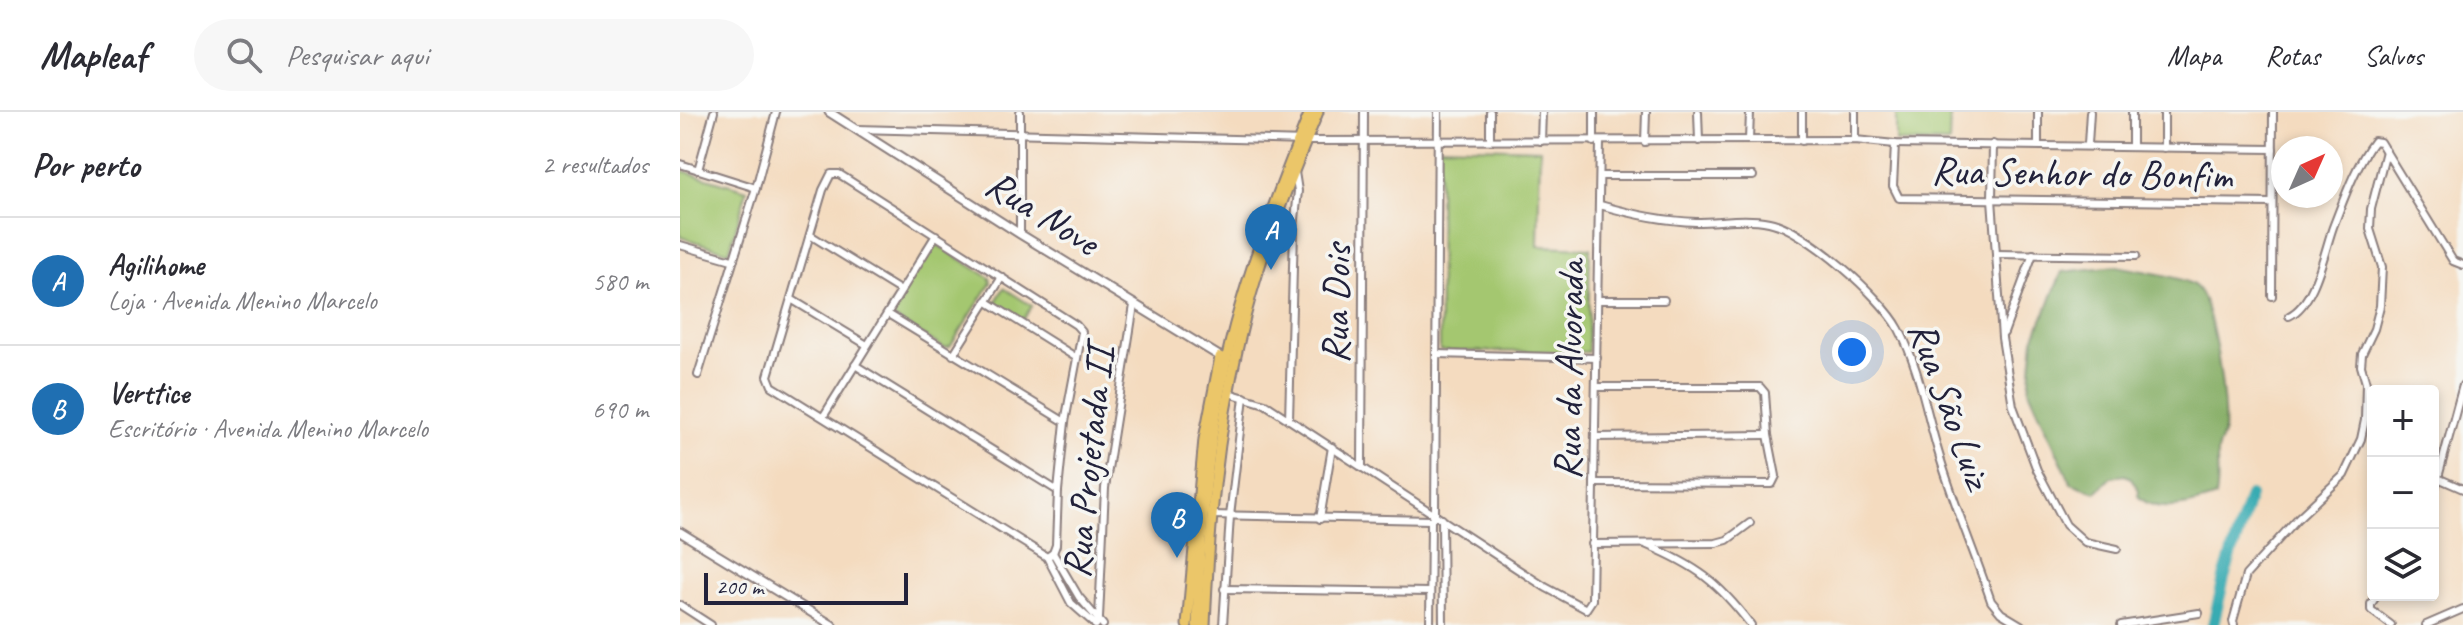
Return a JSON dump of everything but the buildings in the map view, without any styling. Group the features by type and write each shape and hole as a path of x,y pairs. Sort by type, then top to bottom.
{"main road":[{"path":"1205,625 1215,476 1229,393 1250,299 1270,233 1295,169 1310,112"},
{"path":"1187,625 1206,430 1224,359 1255,255 1302,141 1318,112"},
{"path":"1197,625 1202,515 1224,359"},
{"path":"1206,430 1217,417"}],"street":[{"path":"698,170 714,112"},
{"path":"698,375 756,188 776,112"},
{"name":"Rua Nove","path":"829,112 1224,359"},
{"path":"1020,112 1020,234"},
{"name":"Rua Dois","path":"1362,468 1364,112"},
{"path":"1430,625 1438,112"},
{"path":"1490,112 1490,140"},
{"path":"1541,141 1542,112"},
{"name":"Rua da Alvorada","path":"1545,587 1583,609 1589,607 1592,600 1600,205 1594,112"},
{"path":"1645,142 1646,112"},
{"path":"1698,112 1699,141"},
{"path":"1749,140 1750,112"},
{"path":"1802,112 1802,141"},
{"path":"1855,112 1855,140"},
{"path":"2038,112 2038,144"},
{"path":"2088,144 2090,112"},
{"path":"2132,112 2132,146"},
{"path":"2164,112 2164,148"},
{"path":"2273,112 2273,136"},
{"path":"854,128 1302,141 1855,140 1895,144 2088,144 2271,149"},
{"path":"2289,316 2298,310 2320,272 2343,200 2374,141 2380,142 2386,151 2453,261 2463,265"},
{"name":"Rua Senhor do Bonfim","path":"1895,144 1893,186 1899,198 2271,203"},
{"path":"1993,144 1992,199 2002,338 2013,406 2037,470 2057,511 2081,541 2117,549"},
{"path":"2234,625 2246,575 2298,518 2344,475 2361,439 2366,383 2361,366 2362,354 2374,329 2380,306 2382,267 2370,229 2371,209 2386,151"},
{"path":"680,164 756,188"},
{"path":"1289,420 1294,229 1298,191 1295,169"},
{"path":"835,173 1079,328 1081,337 1065,422 1056,545 1050,555 1041,556 772,386 768,376 828,177 835,173"},
{"path":"1600,176 1753,176"},
{"name":"Rua São Luiz","path":"1600,205 1638,215 1695,222 1769,222 1792,231 1875,297 1899,329 1912,360 1939,455 1991,601 2001,613 2021,625"},
{"path":"2272,208 2272,296"},
{"path":"810,235 901,291"},
{"path":"823,417 936,235"},
{"path":"680,245 732,260"},
{"path":"1996,254 2136,256"},
{"path":"2002,338 2033,254"},
{"path":"953,355 1002,277"},
{"path":"791,299 867,345"},
{"path":"1598,300 1664,300"},
{"path":"986,301 1077,358"},
{"name":"Rua Projetada II","path":"1098,623 1105,488 1134,305"},
{"path":"888,314 1065,422"},
{"path":"1436,354 1597,358"},
{"path":"855,365 1058,491"},
{"path":"1594,483 1772,484 1776,476 1768,435 1765,393 1757,386 1596,387"},
{"path":"2462,390 2440,479 2463,489"},
{"path":"1229,393 1260,401 1433,517"},
{"path":"1223,625 1230,516 1244,397"},
{"path":"1595,437 1768,435"},
{"path":"1320,519 1332,447"},
{"path":"1434,476 1446,476"},
{"path":"1211,515 1320,519 1433,517 1442,519 1545,587 1546,577"},
{"path":"1442,519 1443,625"},
{"path":"1592,544 1716,543 1727,540 1750,523"},
{"path":"680,532 832,625"},
{"path":"1643,544 1685,561 1700,571 1751,625"},
{"path":"1050,555 1098,623"},
{"path":"1050,555 1071,603 1079,612 1098,623"},
{"path":"1207,571 1226,572"},
{"path":"1224,589 1430,592"},
{"path":"1206,600 1224,602"},
{"path":"2373,601 2371,610 2391,625"},
{"path":"680,605 711,625"},
{"path":"1079,612 1085,605"},
{"path":"2426,625 2463,609"},
{"path":"2121,625 2199,613"}],"green space":[{"path":"1896,112 1950,112 1949,143 1896,142"},
{"path":"1439,146 1540,149 1538,246 1590,248 1588,352 1440,351"},
{"path":"680,170 747,190 729,252 680,237"},
{"path":"933,242 990,278 991,283 950,347 944,348 891,316 889,309"},
{"path":"2117,266 2180,279 2195,286 2202,295 2213,331 2223,400 2224,430 2217,451 2216,497 2165,507 2155,506 2138,496 2139,490 2125,475 2111,477 2096,492 2071,483 2029,390 2034,339 2062,272"},
{"path":"1004,288 1032,306 1023,320 995,303"}],"waterway":[{"path":"2213,625 2250,496"}],"place":[{"name":"Agilihome","path":"1271,270"},
{"name":"Verttice","path":"1177,558"}]}
